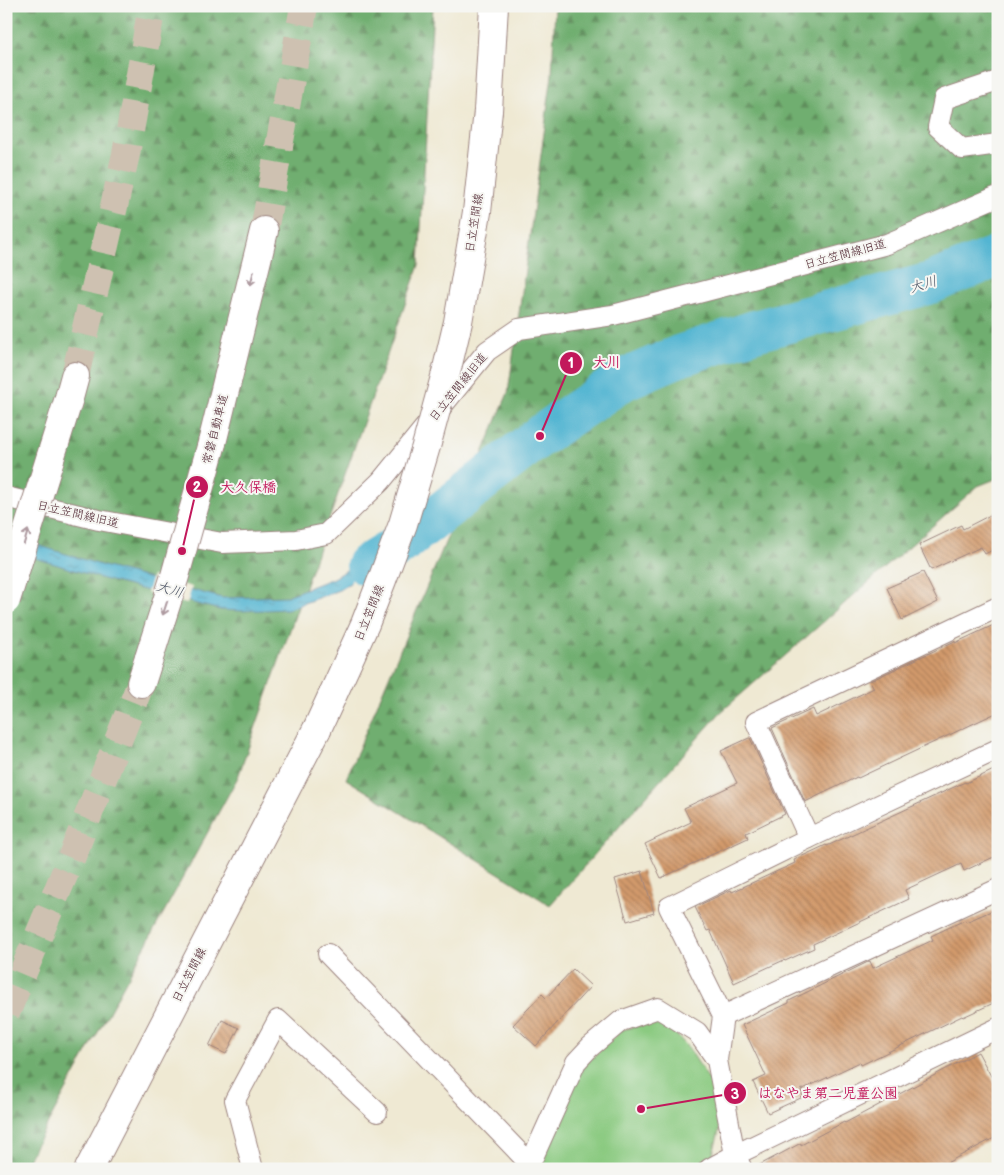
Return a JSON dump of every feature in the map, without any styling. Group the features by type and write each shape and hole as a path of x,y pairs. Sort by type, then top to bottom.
{"main road":[{"name":"日立笠間線","path":"88,1169 317,729 365,624 403,524 445,378 463,294 477,212 488,111 494,6"},
{"name":"常磐自動車道","path":"141,683 178,567 212,443 264,231"},
{"path":"6,600 72,387"}],"street":[{"path":"998,80 944,99 938,128 962,149 998,144"},
{"name":"日立笠間線旧道","path":"6,497 99,520 222,543 296,540 326,534 381,481 487,351 518,329 613,315 887,244 998,196"},
{"path":"809,838 756,722 998,607"},
{"path":"738,1162 717,1060 723,1016 669,907 809,838 998,749"},
{"path":"723,1016 998,889"},
{"path":"328,954 530,1164 576,1062 590,1047 621,1021 658,1008 697,1032 717,1060"},
{"path":"253,1169 236,1100 278,1020 377,1112"},
{"path":"709,1169 738,1162 995,1035"}],"green space":[{"path":"6,6 433,6 419,265 238,777 23,1169 6,1169"},
{"path":"555,6 978,6 987,11 998,8 998,478 978,486 720,713 550,905 346,779 508,393 552,75"},
{"path":"662,1020 688,1047 718,1094 721,1124 712,1157 686,1169 537,1169 578,1072 621,1030"}],"water":[{"path":"6,535 107,567 222,598 287,596 333,578 399,539 398,552 339,590 288,609 242,611 220,610 103,579 6,549"}],"pier":[{"path":"397,537 400,554 349,587 359,559"},
{"path":"152,576 192,587 187,604 147,593"}],"building":[{"path":"998,511 998,547 985,554 981,547 931,570 919,545 961,525 963,529"},
{"path":"923,572 938,602 902,620 887,588"},
{"path":"998,623 998,712 805,802 772,728 813,709 816,716 874,688 870,681"},
{"path":"749,738 785,814 746,833 748,838 661,878 645,844 691,822 684,808 737,783 721,751"},
{"path":"998,768 998,855 964,871 961,864 905,890 909,899 813,944 814,948 734,983 710,930 707,931 695,907 731,890 732,892 795,863 794,860 826,845"},
{"path":"642,871 654,913 627,921 615,879"},
{"path":"998,908 998,1001 962,1016 861,1065 860,1062 801,1090 803,1097 768,1113 753,1082 766,1076 742,1025 870,961 873,968 933,940 931,936 965,920 966,922"},
{"path":"573,969 591,986 536,1046 513,1025 542,994 546,998"},
{"path":"222,1020 239,1028 226,1054 209,1046"},
{"path":"978,1052 998,1089 998,1136 935,1169 754,1169 801,1143 801,1145 845,1123"}],"waterway":[{"name":"大川","path":"367,565 398,546 540,436 623,380 679,356 755,331 931,283 998,256"}],"tunnel":[{"path":"75,376 126,154 152,6"},
{"path":"264,231 304,6"},
{"path":"6,1013 72,856 141,683"}],"place":[{"name":"大川","path":"540,436"},
{"name":"大久保橋","path":"182,551"},
{"name":"はなやま第二児童公園","path":"641,1109"}]}
